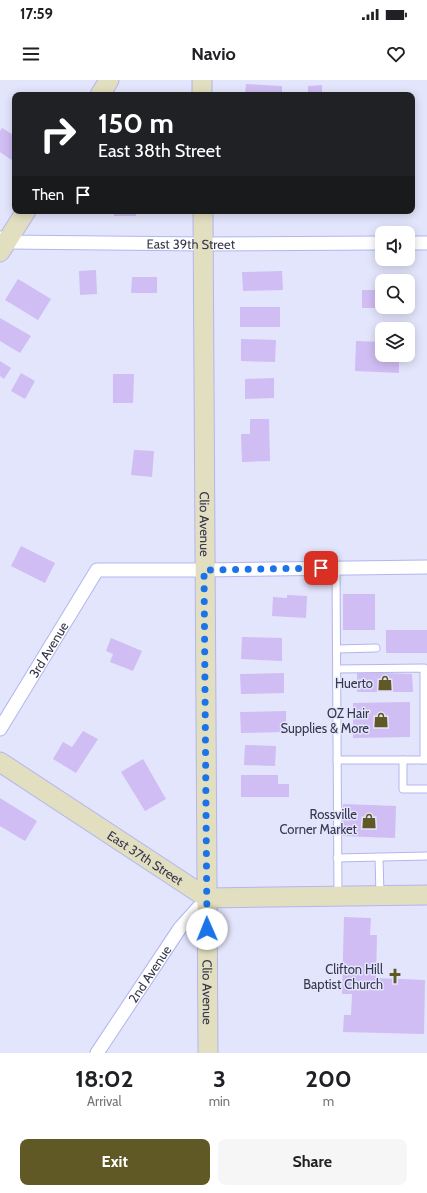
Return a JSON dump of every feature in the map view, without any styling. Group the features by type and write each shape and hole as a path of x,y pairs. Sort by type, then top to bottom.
{"street":[{"path":"102,92 109,80"},
{"path":"202,80 202,92"},
{"path":"2,244 24,214"},
{"name":"Clio Avenue","path":"203,214 208,1053"},
{"name":"East 39th Street","path":"2,244 375,243"},
{"path":"415,243 427,243"},
{"path":"204,570 427,567"},
{"name":"3rd Avenue","path":"0,729 97,570 204,570"},
{"name":"East 37th Street","path":"0,762 207,898"},
{"path":"207,898 427,895"},
{"name":"2nd Avenue","path":"97,1053 180,928 207,898"}],"lane":[{"path":"336,568 338,896"},
{"path":"337,649 376,648"},
{"path":"336,668 424,668 426,730 425,760 337,760"},
{"path":"403,760 403,790 427,789"},
{"path":"337,858 427,856"},
{"path":"379,857 380,896"}],"building":[{"path":"246,84 282,86 282,92 245,92"},
{"path":"322,85 322,92 308,92 308,86"},
{"path":"2,128 12,134 12,160 0,152 0,131"},
{"path":"114,214 136,214 136,216 114,216"},
{"path":"96,270 97,294 80,295 79,271"},
{"path":"282,271 283,290 243,291 242,272"},
{"path":"132,277 157,277 157,293 131,293"},
{"path":"18,279 51,299 38,320 5,300"},
{"path":"362,290 375,290 375,308 362,308"},
{"path":"240,307 280,307 280,327 240,327"},
{"path":"0,318 31,336 20,353 0,341"},
{"path":"241,339 276,340 275,362 241,361"},
{"path":"356,341 375,342 375,362 399,362 399,373 355,371"},
{"path":"0,361 11,368 4,379 0,376"},
{"path":"21,373 35,381 25,399 11,391"},
{"path":"113,374 134,374 133,403 113,403"},
{"path":"274,378 274,398 245,399 245,379"},
{"path":"250,419 269,419 270,461 242,462 241,434 250,434"},
{"path":"134,450 154,451 152,477 131,475"},
{"path":"21,546 55,563 45,583 11,566"},
{"path":"343,594 375,594 375,630 343,630"},
{"path":"287,595 307,596 306,618 272,616 273,597 287,598"},
{"path":"386,630 427,630 427,653 386,653"},
{"path":"242,637 282,638 282,661 241,659"},
{"path":"111,638 142,651 133,671 110,662 113,654 106,651"},
{"name":"Huerto","path":"357,672 412,674 413,692 357,692"},
{"path":"284,673 284,693 241,694 240,674"},
{"name":"OZ Hair Supplies & More","path":"410,702 410,737 353,738 353,703"},
{"path":"286,711 286,732 241,733 240,712"},
{"path":"83,731 98,739 76,773 53,759 63,742 72,747"},
{"path":"245,745 276,746 275,766 244,765"},
{"path":"143,759 166,799 145,811 121,772"},
{"path":"241,775 278,775 278,784 289,784 289,797 241,797"},
{"path":"0,798 37,821 25,841 0,826"},
{"name":"Rossville Corner Market","path":"343,804 396,806 395,838 342,836"},
{"path":"344,917 371,918 370,935 377,935 376,978 425,980 424,1034 343,1032 344,1015 351,1015 352,994 342,994"}],"place":[{"name":"Huerto","path":"385,683"},
{"name":"OZ Hair Supplies & More","path":"381,720"},
{"name":"Rossville Corner Market","path":"369,821"},
{"name":"Clifton Hill Baptist Church","path":"395,976"}],"route":[{"path":"207,929 204,570 321,568"}]}
